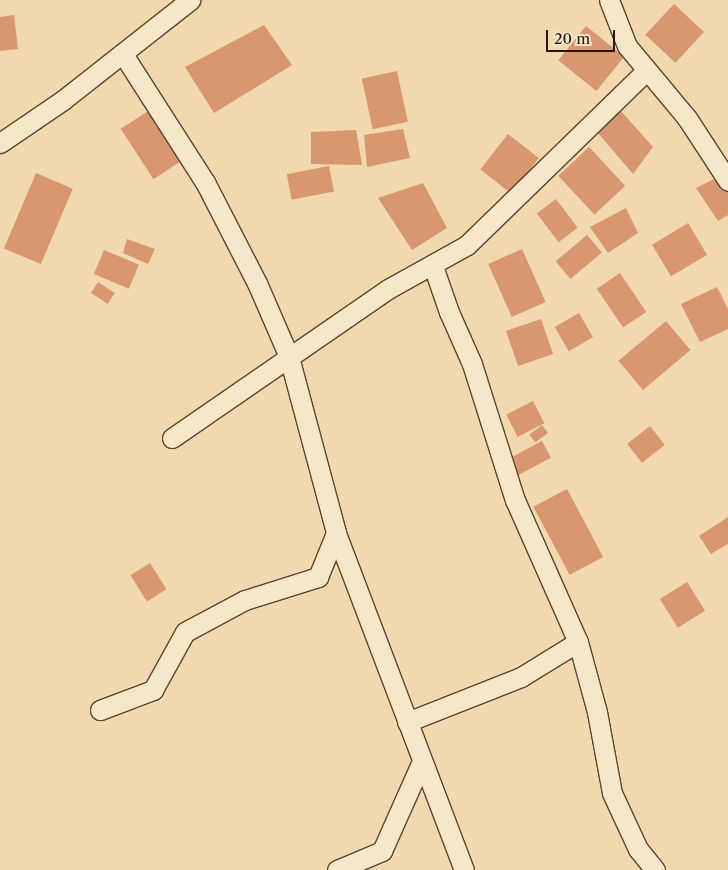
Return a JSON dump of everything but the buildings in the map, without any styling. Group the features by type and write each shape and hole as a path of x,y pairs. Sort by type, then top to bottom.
{"street":[{"path":"0,143 122,54 190,0"},
{"path":"609,0 627,46 646,72 687,118 728,181"},
{"path":"122,54 205,182 257,283 289,357 336,532 464,870"},
{"path":"172,438 388,289 433,266 467,245 646,72"},
{"path":"433,266 449,312 472,364 515,500 578,642 597,712 612,793 638,849 656,870"},
{"path":"100,710 153,690 185,632 245,600 318,577 336,532"},
{"path":"407,722 522,677 578,642"},
{"path":"338,870 382,851 422,761"}]}
